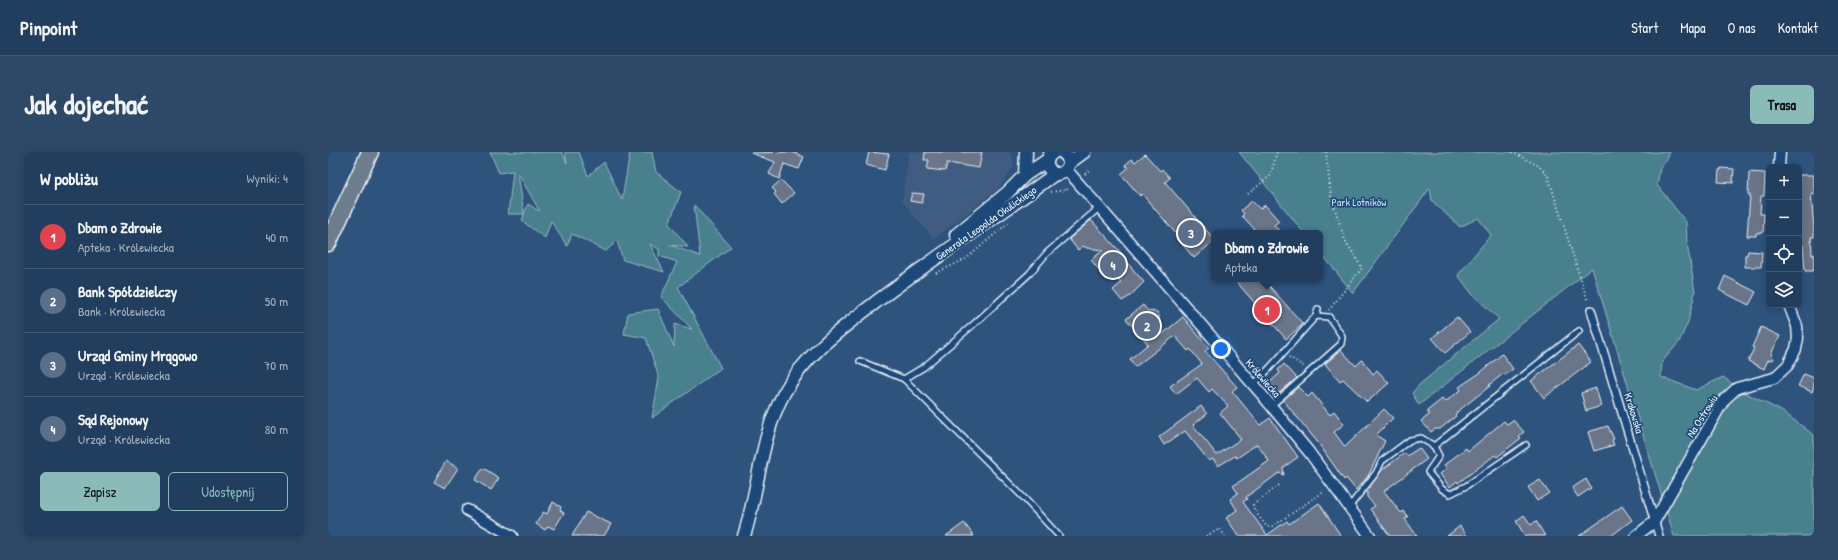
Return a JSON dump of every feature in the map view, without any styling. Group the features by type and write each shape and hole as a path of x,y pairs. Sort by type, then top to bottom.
{"main road":[{"path":"328,243 370,152"}],"street":[{"path":"1025,176 1026,152"},
{"path":"1048,155 1048,168 1071,166 1068,157 1062,152"},
{"path":"1779,164 1780,152"},
{"name":"Generała Leopolda Okulickiego","path":"917,271 1048,155"},
{"name":"Generała Leopolda Okulickiego","path":"744,536 768,434 784,393 808,360 831,337 917,271 1071,166"},
{"name":"Królewiecka","path":"1071,166 1100,207 1309,452 1370,536"},
{"name":"Na Ostrowiu","path":"1654,522 1724,400 1737,388 1774,378 1788,365 1796,349 1798,338 1797,326 1790,308"},
{"name":"Krakowska","path":"1591,310 1659,536"},
{"path":"468,510 512,536"},
{"path":"1636,536 1654,522"}],"lane":[{"path":"904,379 924,367 1029,274 1047,253 1100,207"},
{"path":"1253,385 1274,365 1282,353 1316,316 1318,309"},
{"path":"1271,406 1341,344 1343,340 1342,336 1328,317 1316,316"},
{"path":"1434,446 1579,331"},
{"path":"860,360 904,379 1059,536"},
{"path":"1349,508 1372,478 1382,461 1410,440 1421,438 1434,446 1439,456 1428,472 1442,489 1450,494 1466,486 1526,445"}],"path":[{"path":"1248,194 1270,176 1276,152"},
{"path":"1316,316 1326,314 1362,268 1345,240 1331,197 1326,152"},
{"path":"1512,152 1539,166 1548,176 1591,310"},
{"path":"1050,192 1066,190"},
{"path":"931,275 966,259 1014,218"},
{"path":"1282,353 1312,370"},
{"path":"1279,485 1253,505 1254,510 1267,527 1273,526 1326,491"},
{"path":"1206,536 1220,529 1225,536"}],"shaded area":[{"path":"909,152 1009,152 1013,160 1013,167 999,188 934,239 902,201"}],"green space":[{"path":"490,152 562,152 567,163 565,152 579,152 588,176 604,162 622,200 630,152 652,152 656,172 681,192 669,224 688,247 670,245 700,256 694,205 731,247 678,287 721,368 652,418 659,378 646,338 624,334 628,313 658,309 674,347 675,324 692,329 661,297 677,262 659,256 659,249 650,244 664,272 623,260 617,241 606,251 572,234 567,246 551,221 545,238 522,221 524,214 508,214 513,171 499,173","holes":["518,173 539,210 539,211 528,204 524,214"]},
{"name":"Park Lotników","path":"1239,152 1670,152 1667,160 1660,168 1657,185 1686,222 1687,243 1695,292 1688,322 1679,342 1662,362 1661,377 1696,390 1723,377 1742,391 1783,412 1814,435 1814,536 1674,536 1592,268 1419,405 1412,393 1420,384 1499,319 1472,294 1458,275 1491,235 1478,218 1460,227 1432,201 1430,188 1353,293 1323,256 1323,230 1302,230"}],"building":[{"path":"792,152 804,157 799,169 784,164 779,179 769,174 775,162 751,153"},
{"path":"869,152 889,154 885,170 866,165"},
{"path":"925,152 982,152 979,168 947,163 945,171 927,169 929,160 924,160"},
{"path":"1145,154 1160,171 1162,169 1170,178 1165,182 1211,236 1211,244 1194,258 1175,236 1177,235 1142,194 1140,196 1121,174 1128,168 1125,165 1132,159 1135,162"},
{"path":"1721,168 1734,169 1733,183 1718,182 1719,170 1721,170"},
{"path":"1749,172 1765,173 1764,196 1761,196 1760,214 1764,214 1763,233 1756,233 1756,236 1747,236 1750,195 1748,195"},
{"path":"1802,175 1814,175 1814,195 1811,194 1814,228 1814,237 1811,237 1812,255 1814,254 1814,270 1812,271 1805,271"},
{"path":"781,180 794,193 782,204 774,194 776,192 772,188"},
{"path":"912,193 924,194 922,203 910,201"},
{"path":"1252,201 1260,209 1265,205 1279,221 1274,225 1278,230 1255,230 1242,216 1244,214 1241,210"},
{"path":"1091,220 1126,258 1124,259 1144,282 1130,296 1122,301 1113,290 1121,283 1110,270 1104,276 1091,260 1103,250 1083,246 1078,250 1069,239"},
{"path":"1748,251 1762,252 1761,267 1745,267 1745,255 1747,255"},
{"path":"1725,276 1756,292 1749,305 1719,290"},
{"path":"1237,282 1266,282 1303,324 1286,339"},
{"path":"1143,305 1148,311 1157,312 1159,315 1160,336 1183,317 1209,348 1205,351 1237,387 1232,391 1260,425 1270,418 1298,457 1283,468 1284,475 1279,473 1246,497 1247,499 1243,502 1267,535 1287,521 1289,524 1319,503 1341,536 1239,536 1226,518 1237,510 1230,499 1238,493 1233,486 1269,461 1257,444 1237,458 1235,456 1218,466 1213,459 1209,461 1185,431 1164,445 1159,437 1201,406 1207,414 1193,425 1217,455 1241,439 1220,413 1228,406 1212,389 1209,392 1197,378 1176,394 1170,386 1202,364 1190,349 1188,351 1175,336 1135,367 1130,359 1148,344 1126,319"},
{"path":"1457,317 1470,332 1445,353 1432,338"},
{"path":"1761,327 1780,336 1771,354 1774,359 1768,360 1764,369 1748,361 1754,348 1752,347"},
{"path":"1578,345 1591,362 1544,398 1531,381"},
{"path":"1341,350 1356,366 1362,360 1373,374 1377,370 1389,383 1367,402 1343,379 1340,381 1325,364"},
{"path":"1502,354 1513,369 1505,375 1503,374 1489,385 1490,386 1457,412 1455,415 1456,416 1440,429 1435,429 1431,432 1421,421 1429,415 1427,411 1442,399 1445,402 1461,390 1459,387 1480,373"},
{"path":"1284,364 1297,378 1278,394 1269,383 1280,373 1278,370"},
{"path":"1804,374 1814,378 1812,392 1798,386"},
{"path":"1298,387 1308,397 1312,393 1330,415 1334,411 1344,424 1334,432 1345,447 1384,409 1393,418 1376,435 1385,441 1368,476 1356,490 1346,478 1344,480 1319,444 1283,400"},
{"path":"1596,388 1601,406 1586,411 1581,393"},
{"path":"1513,420 1524,432 1519,436 1521,438 1497,457 1495,455 1458,483 1457,481 1450,487 1440,474 1447,468 1444,465 1466,448 1468,451 1504,421 1507,424"},
{"path":"1608,426 1614,439 1612,440 1614,445 1594,451 1588,432"},
{"path":"1419,448 1427,459 1384,491 1401,513 1403,511 1408,517 1405,519 1417,536 1390,536 1370,509 1375,506 1367,497 1367,490 1382,470 1405,453 1407,456"},
{"path":"446,461 458,468 445,488 434,482"},
{"path":"483,468 499,478 491,490 475,480"},
{"path":"1586,479 1591,488 1578,497 1572,488"},
{"path":"1540,480 1549,493 1537,501 1528,487"},
{"path":"553,502 561,507 560,510 564,513 554,529 548,526 545,530 536,524 543,512 547,514"},
{"path":"1622,506 1632,520 1611,536 1579,536"},
{"path":"586,512 611,524 604,536 572,536"},
{"path":"1524,515 1531,525 1536,521 1545,536 1525,536 1516,521"},
{"path":"964,523 974,536 946,536"},
{"path":"1460,526 1467,536 1447,536"}],"place":[{"name":"Urząd Gminy Mrągowo","path":"1191,233"},
{"name":"Sąd Rejonowy","path":"1113,265"},
{"name":"Dbam o Zdrowie","path":"1267,310"},
{"name":"Bank Spółdzielczy","path":"1147,326"}]}
